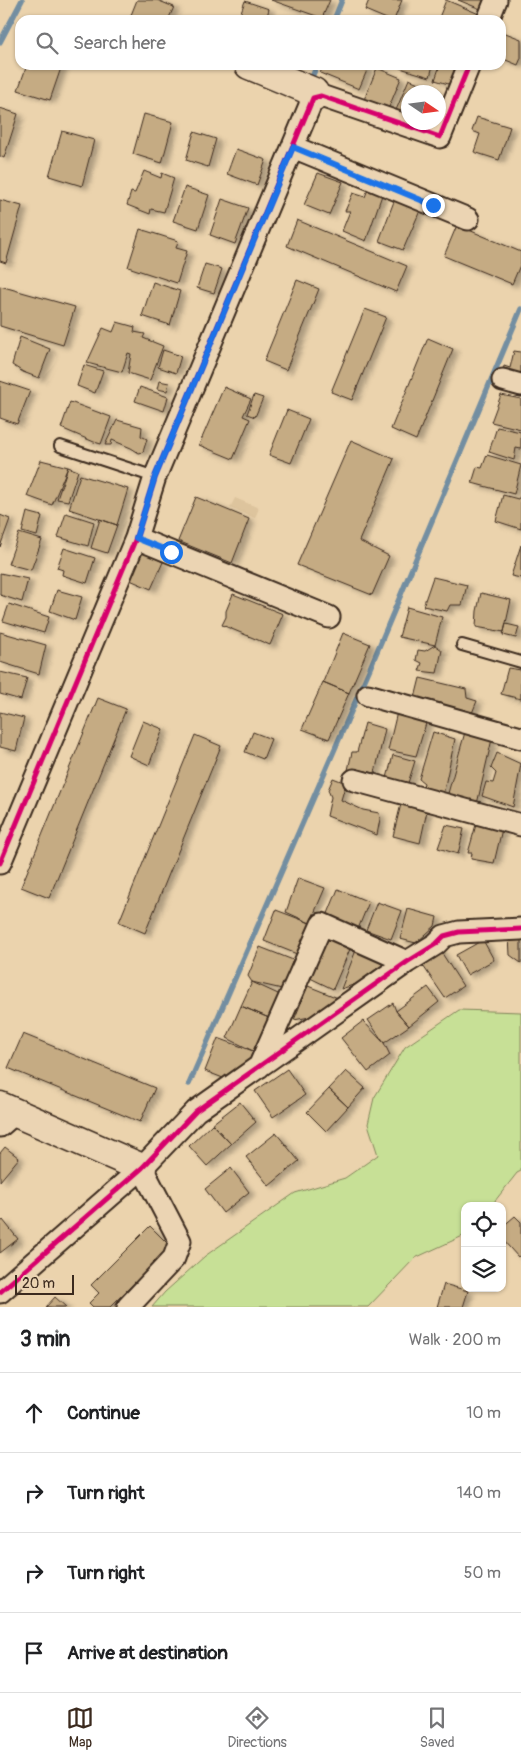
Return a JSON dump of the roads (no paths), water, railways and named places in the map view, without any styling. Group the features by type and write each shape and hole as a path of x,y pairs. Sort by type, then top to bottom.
{"street":[{"path":"490,15 496,0"},
{"path":"0,863 136,538 155,477 313,98 314,92 261,70"},
{"path":"313,98 321,96 440,137 467,70"},
{"path":"293,147 468,219"},
{"path":"136,538 329,617"},
{"path":"368,695 521,738"},
{"path":"354,780 521,825"},
{"path":"259,1067 322,924 407,962"},
{"path":"0,1292 142,1168 196,1111 407,962 436,944 444,936 460,932 521,929"},
{"path":"5,1115 142,1168 180,1242 174,1258 128,1307"}],"lane":[{"path":"60,446 155,477"},
{"path":"462,646 521,662"}],"waterway":[{"path":"0,42 22,0"},
{"path":"336,15 342,0"},
{"path":"310,82 315,70"},
{"path":"189,1084 370,668 521,309"}]}
